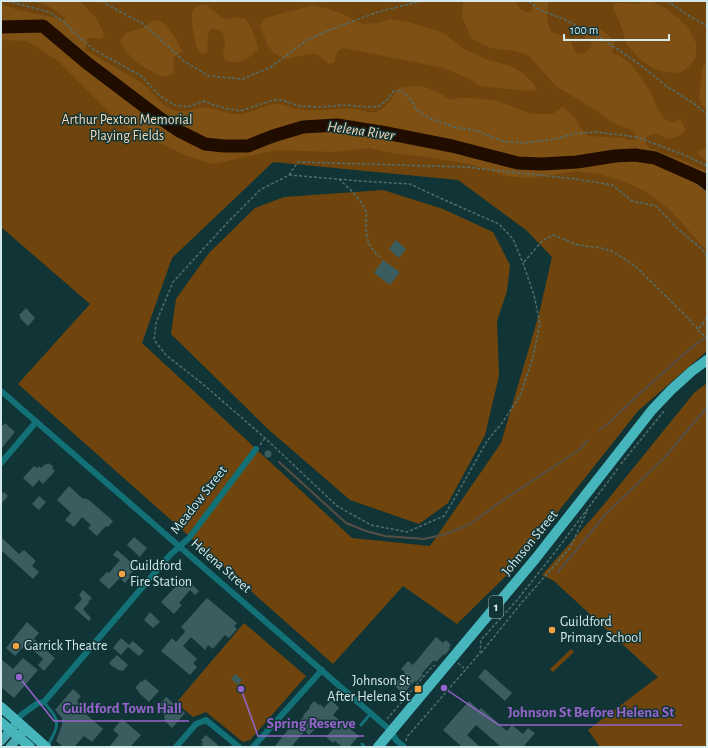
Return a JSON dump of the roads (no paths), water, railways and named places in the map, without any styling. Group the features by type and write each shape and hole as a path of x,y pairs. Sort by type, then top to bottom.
{"highway":[{"name":"Johnson Street","path":"378,747 536,558 652,410 671,390 707,360"},
{"path":"1,706 47,747"},
{"path":"1,722 30,747"}],"main road":[{"name":"Meadow Street","path":"1,741 18,722"},
{"path":"10,747 26,729"}],"street":[{"name":"Helena Street","path":"1,391 371,713 404,747"},
{"path":"1,463 36,422"},
{"name":"Meadow Street","path":"18,722 20,716 31,707 38,703 44,702 170,555 189,538 256,449"},
{"path":"253,747 322,670"},
{"path":"176,747 196,724 206,720 239,747"}],"lane":[{"path":"44,702 46,707 53,713 56,722 56,730 47,747"},
{"path":"361,725 371,713"}],"waterway":[{"name":"Helena River","path":"1,27 43,26 87,63 157,116 179,131 205,144 248,146 273,136 303,127 337,125 452,146 518,163 542,164 577,162 615,156 635,155 655,158 707,181"},
{"path":"599,430 609,423 691,348 707,336"},
{"path":"558,572 605,515 665,457 707,407"},
{"path":"279,462 346,523 366,531 385,536 424,539 446,534 470,524 503,500 579,450 588,440"}],"place":[{"name":"Guildford Fire Station","path":"122,574"},
{"name":"Guildford Primary School","path":"552,630"},
{"name":"Garrick Theatre","path":"16,646"},
{"name":"Guildford Town Hall","path":"19,677"},
{"name":"Johnson St Before Helena St","path":"444,688"},
{"name":"Spring Reserve","path":"241,689"},
{"name":"Johnson St After Helena St","path":"418,689"}],"park label":[{"name":"Arthur Pexton Memorial Playing Fields","path":"127,128"}]}
